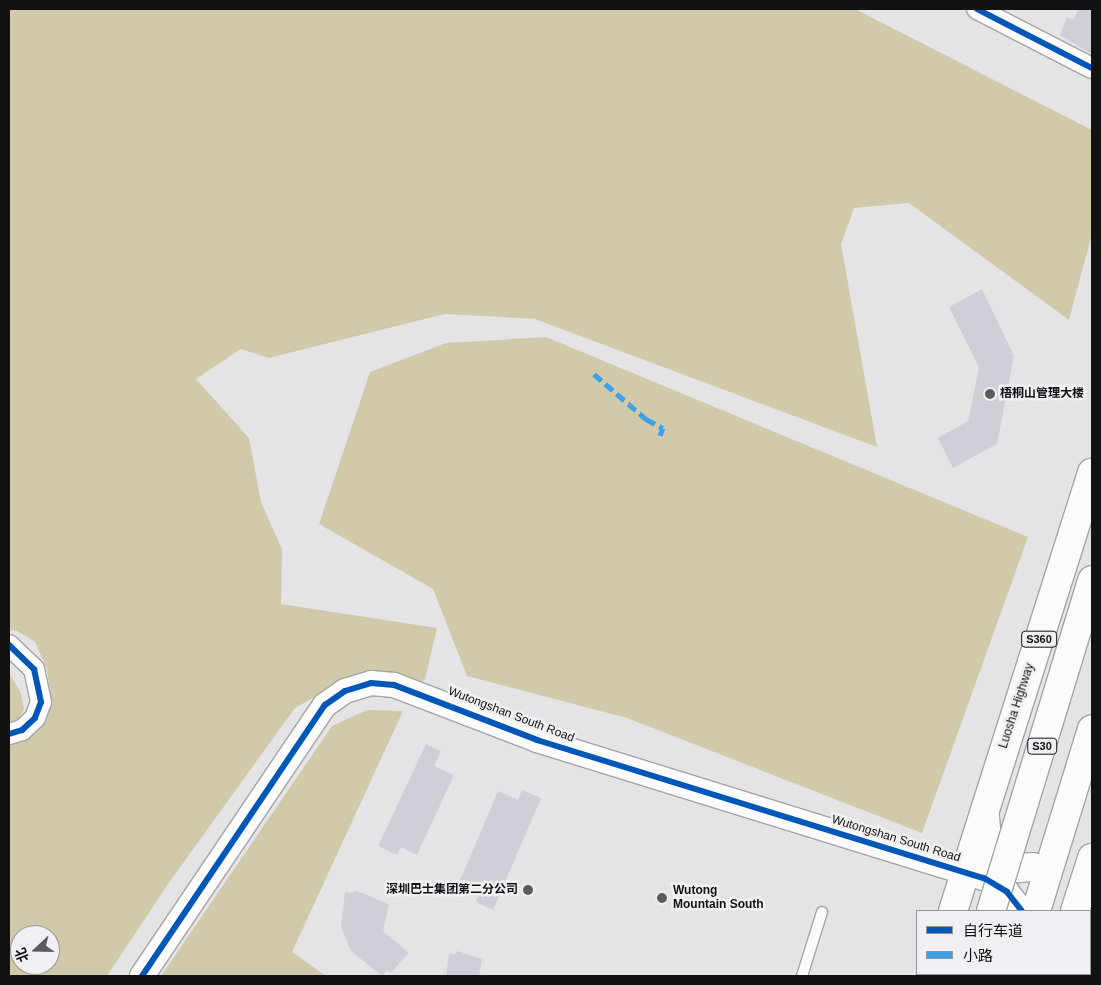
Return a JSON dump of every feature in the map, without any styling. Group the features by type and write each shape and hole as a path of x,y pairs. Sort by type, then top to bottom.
{"main road":[{"name":"Luosha Highway","path":"954,910 974,875 986,805 1092,473"},
{"name":"S30","path":"991,910 1092,580"},
{"path":"1036,910 1092,730"},
{"path":"986,805 985,837 988,850 997,861 1007,866 1033,867"},
{"path":"1075,910 1092,858"},
{"path":"977,910 986,908 994,910"}],"street":[{"path":"977,9 1092,68"},
{"path":"9,646 34,669 41,702 35,718 22,730 9,734"},
{"name":"Wutongshan South Road","path":"142,976 325,705 345,691 371,683 402,687 537,740 974,875 1007,892 1021,910"},
{"name":"Wutongshan South Road","path":"974,875 1012,876 1033,867 1056,845"}],"lane":[{"path":"802,976 822,912"}],"shaded area":[{"path":"9,9 855,9 1092,130 1092,234 1069,320 909,203 854,208 841,244 877,447 535,319 445,314 269,358 241,349 196,379 249,438 261,502 282,549 281,604 437,628 425,679 404,695 325,691 295,708 168,884 107,976 9,976 9,744 42,725 51,700 47,669 35,642 17,631 9,630"},
{"path":"546,337 1028,537 922,833 627,718 467,676 433,589 319,524 370,372 446,343"},
{"path":"9,673 21,693 24,709 17,721 9,726"},
{"path":"367,710 403,711 292,952 326,976 161,976 332,726"}],"building":[{"path":"1078,9 1092,9 1092,54 1060,35 1067,17 1074,20"},
{"name":"梧桐山管理大楼","path":"982,289 1014,356 997,444 953,468 938,438 968,421 979,367 949,307"},
{"path":"426,744 441,751 434,766 454,775 417,855 401,847 397,855 378,846"},
{"path":"522,790 541,798 493,910 476,902 480,892 459,883 498,791 518,800"},
{"path":"354,890 389,904 383,931 409,953 391,973 387,970 382,976 351,951 341,927 345,892 353,893"},
{"path":"457,951 482,959 479,976 446,976 449,953 456,954"}],"marked path":[{"path":"594,374 646,419 663,428 660,435"}],"cycle path":[{"path":"977,9 1092,68"},
{"path":"9,645 34,669 41,702 35,718 22,730 9,734"},
{"path":"142,976 325,705 345,691 371,683 394,685 537,740 984,878 1007,892 1021,910"}],"place":[{"name":"梧桐山管理大楼","path":"990,394"},
{"name":"深圳巴士集团第二分公司","path":"528,890"},
{"name":"Wutong Mountain South","path":"662,898"}]}
